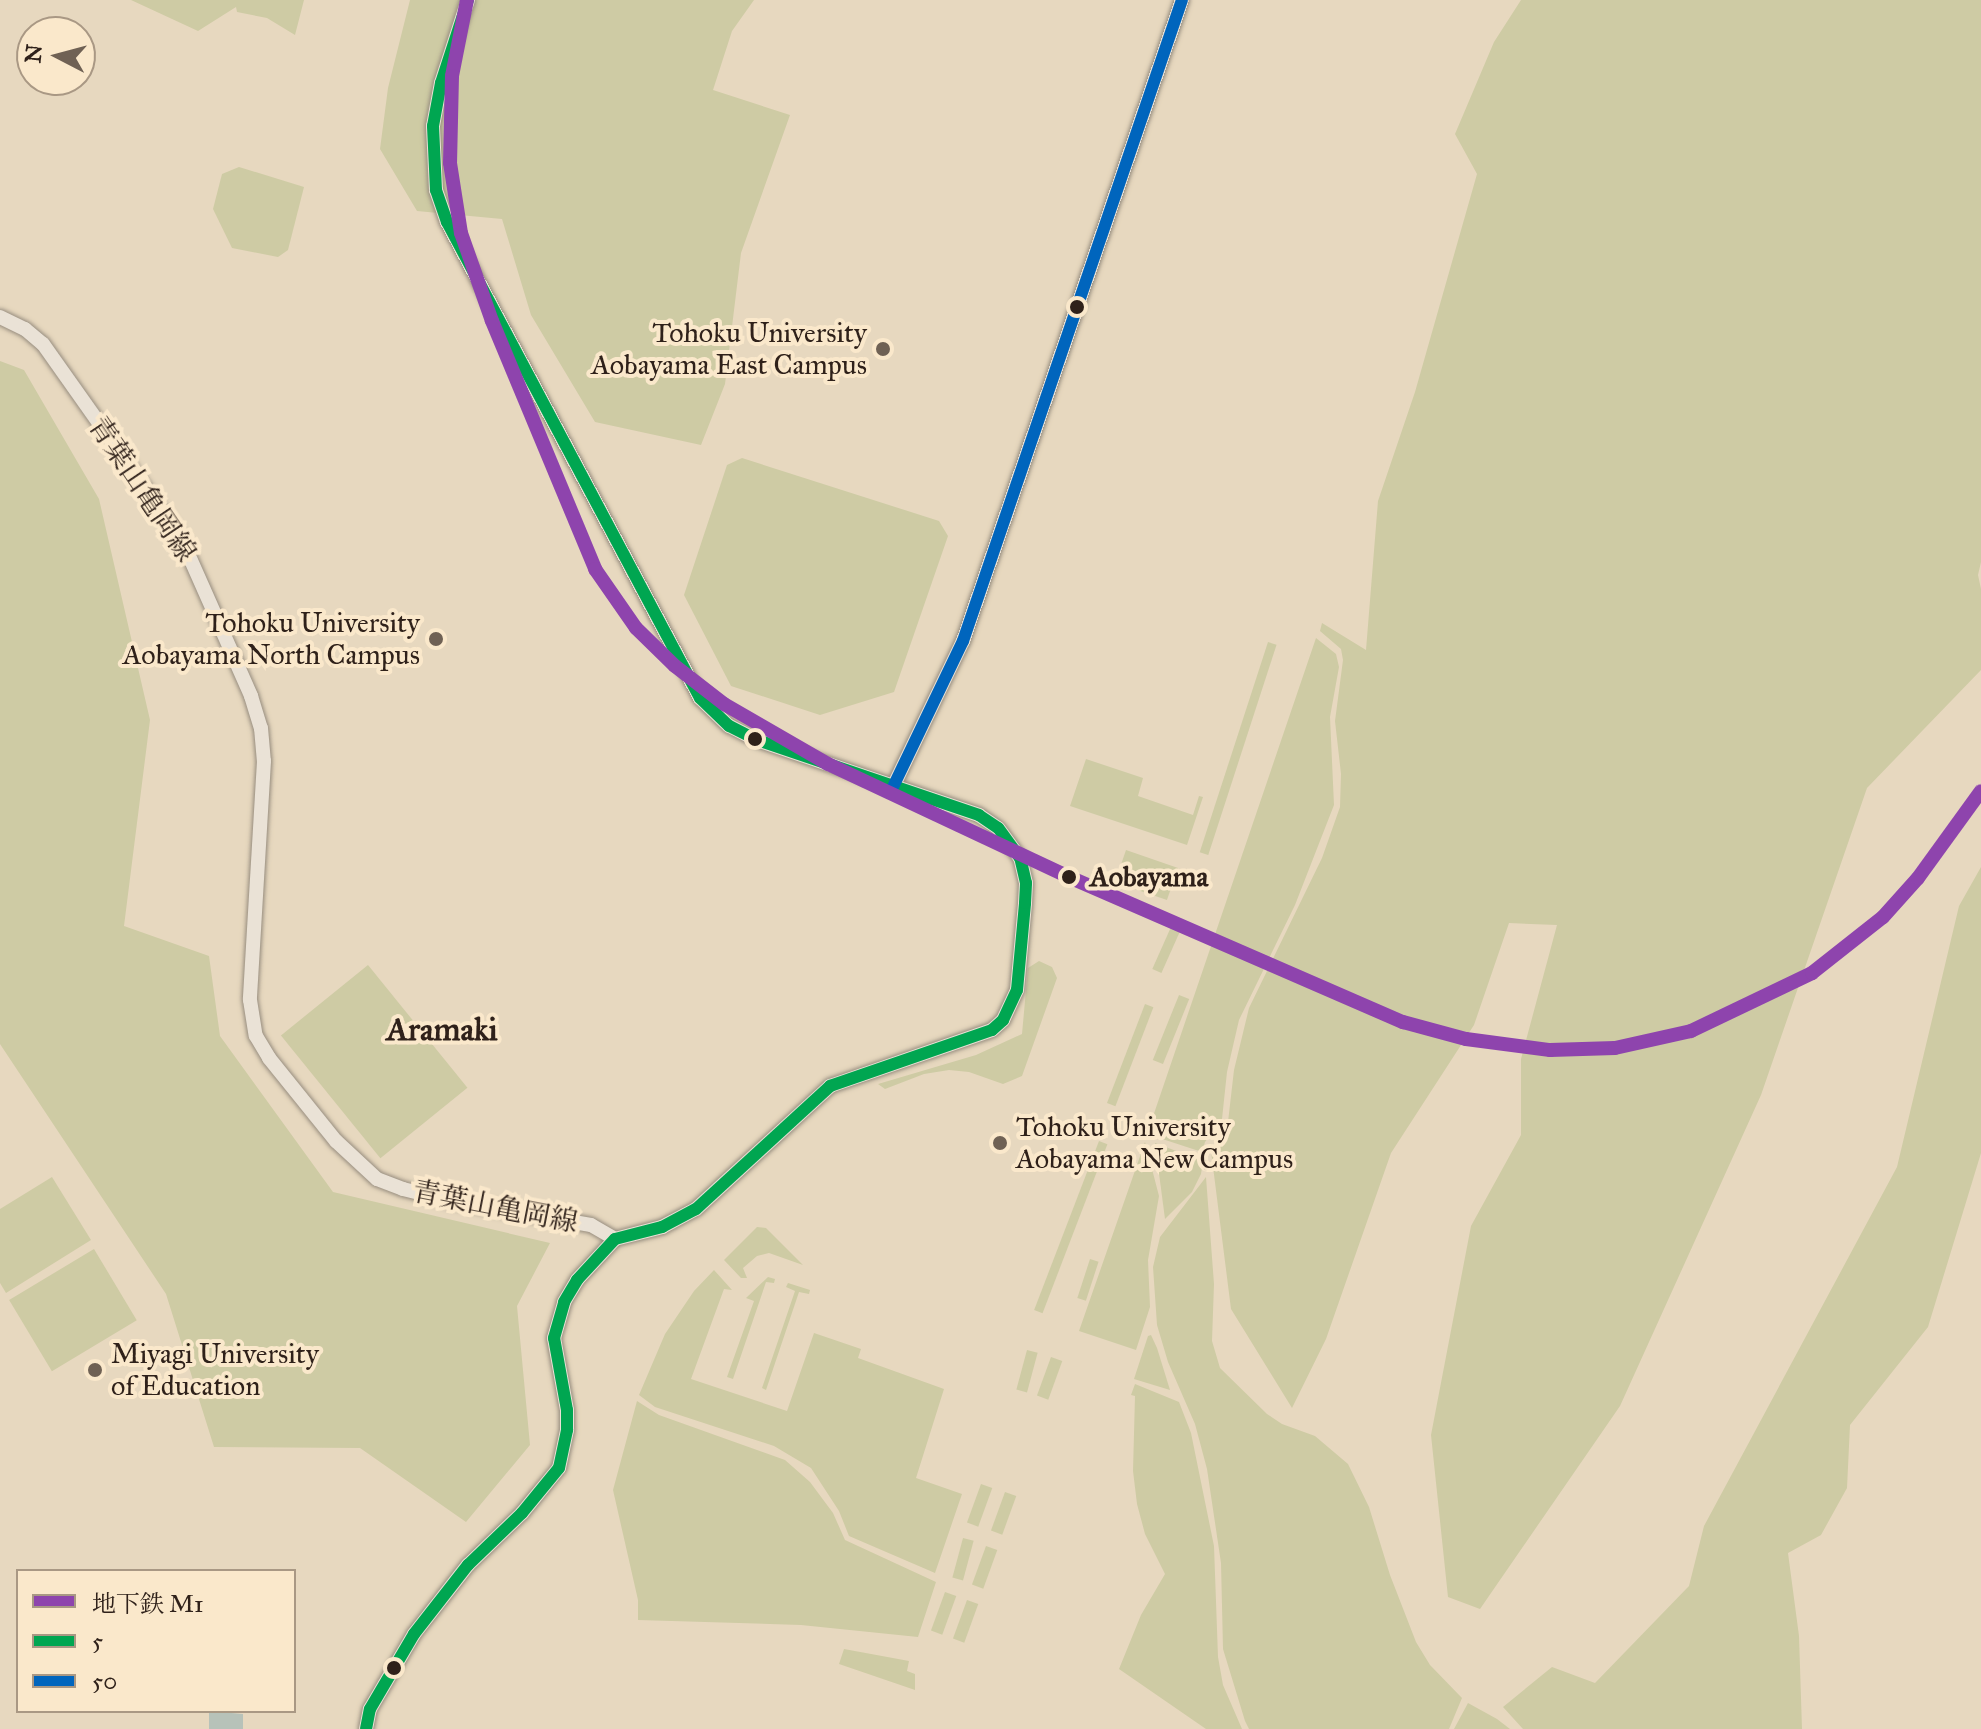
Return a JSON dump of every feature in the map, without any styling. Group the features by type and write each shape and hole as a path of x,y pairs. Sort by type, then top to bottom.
{"street":[{"name":"青葉山亀岡線","path":"0,317 43,344 182,540 251,696 261,728 264,761 250,1000 256,1036 269,1058 336,1141 377,1179 452,1201 591,1225 615,1239 662,1227 696,1209 830,1086 979,1037 1003,1020 1012,1005 1025,903 1026,883 1020,858 998,828 979,815 755,739 729,726 700,698 475,281 443,211 432,158 433,126 441,83 468,0"},
{"path":"893,787 963,641 1182,0"},
{"path":"366,1729 370,1709 414,1634 468,1565 522,1513 559,1468 567,1430 567,1410 555,1355 556,1321 577,1280 615,1239"}],"shaded area":[{"path":"131,0 304,0 295,35 267,18 237,12 236,7 198,31"},
{"path":"410,0 754,0 732,31 713,90 790,115 741,253 725,384 701,445 595,422 531,315 502,219 417,211 380,149 388,88"},
{"path":"1521,0 1981,0 1981,562 1978,575 1981,589 1981,670 1867,788 1761,1095 1620,1406 1480,1609 1448,1597 1431,1435 1471,1226 1521,1135 1521,1059 1557,925 1509,923 1474,1025 1391,1153 1326,1339 1292,1408 1231,1309 1211,1151 1228,1122 1234,1070 1249,1008 1322,858 1340,807 1341,774 1335,721 1343,660 1341,649 1320,631 1322,623 1366,650 1378,501 1415,392 1477,174 1455,134 1494,42"},
{"path":"239,167 304,187 288,250 278,257 232,248 213,209 222,174"},
{"path":"0,361 24,370 99,499 150,720 124,926 209,956 220,1036 333,1192 550,1243 517,1306 530,1445 466,1522 360,1448 214,1447 166,1294 0,1044"},
{"path":"742,458 939,521 948,536 894,692 820,715 731,686 684,595 727,465"},
{"path":"1316,638 1336,654 1339,667 1330,717 1334,805 1295,905 1239,1020 1227,1072 1222,1119 1205,1142 1202,1152 1147,1134"},
{"path":"1268,642 1277,645 1208,855 1200,852"},
{"path":"1086,759 1143,778 1138,796 1193,815 1199,796 1203,797 1187,845 1070,806"},
{"path":"1126,850 1178,868 1167,900 1115,882"},
{"path":"1981,867 1981,1153 1928,1327 1850,1425 1847,1488 1821,1535 1788,1553 1799,1636 1802,1729 1523,1729 1503,1707 1552,1667 1595,1683 1689,1586 1704,1526 1897,1167 1959,906"},
{"path":"1171,927 1180,931 1161,973 1152,969"},
{"path":"1039,961 1052,967 1057,978 1022,1076 1003,1084 969,1072 949,1070 924,1074 885,1089 878,1084 976,1055 1022,1034 1028,968"},
{"path":"368,965 467,1088 380,1158 281,1035"},
{"path":"1179,995 1189,999 1163,1064 1153,1060"},
{"path":"1145,1004 1153,1007 1115,1106 1107,1103"},
{"path":"1099,1141 1107,1144 1043,1313 1034,1310"},
{"path":"1145,1142 1159,1196 1148,1260 1150,1307 1136,1350 1079,1331"},
{"path":"1155,1143 1203,1161 1201,1174 1192,1192 1165,1219"},
{"path":"52,1177 91,1240 6,1293 0,1283 0,1209"},
{"path":"1206,1177 1214,1284 1212,1341 1220,1368 1267,1414 1282,1424 1315,1436 1348,1464 1369,1507 1390,1575 1416,1642 1430,1665 1462,1698 1449,1729 1249,1729 1245,1721 1223,1649 1221,1563 1207,1469 1195,1424 1168,1362 1157,1325 1153,1267 1160,1237"},
{"path":"757,1227 766,1228 803,1265 769,1253 757,1256 743,1268 747,1278 741,1278 724,1260"},
{"path":"94,1249 137,1320 52,1371 9,1300"},
{"path":"1090,1259 1099,1262 1086,1301 1077,1298"},
{"path":"714,1270 732,1290 724,1289 691,1379 787,1411 814,1333 861,1349 858,1358 944,1389 916,1478 962,1494 935,1573 849,1536 839,1511 811,1468 774,1446 655,1407 639,1395 665,1334 694,1291"},
{"path":"768,1277 775,1279 774,1283 766,1282 733,1379 727,1377 754,1301 746,1298"},
{"path":"788,1283 810,1290 809,1294 799,1292 766,1390 762,1388 795,1291 786,1287"},
{"path":"1151,1335 1170,1390 1134,1379 1148,1336"},
{"path":"1027,1350 1038,1353 1027,1392 1016,1390"},
{"path":"1051,1357 1062,1361 1048,1400 1037,1396"},
{"path":"1135,1384 1179,1402 1191,1433 1214,1546 1218,1657 1223,1685 1242,1729 1206,1729 1119,1669 1141,1615 1165,1574 1145,1534 1137,1504 1133,1471 1135,1396 1131,1395"},
{"path":"637,1401 659,1415 785,1460 810,1482 833,1513 845,1540 936,1582 918,1637 801,1625 638,1620 638,1600 613,1490"},
{"path":"981,1484 992,1488 978,1527 967,1523"},
{"path":"1005,1492 1016,1496 1002,1535 991,1531"},
{"path":"963,1538 974,1541 963,1580 952,1578"},
{"path":"986,1546 997,1550 983,1589 972,1585"},
{"path":"945,1592 956,1596 942,1635 931,1631"},
{"path":"967,1600 978,1604 964,1643 953,1639"},
{"path":"844,1649 909,1661 907,1671 915,1674 915,1690 839,1664"},
{"path":"1468,1703 1497,1719 1510,1729 1454,1729"},
{"path":"209,1713 243,1714 243,1729 209,1729"}],"metro line":[{"name":"M1","path":"467,0 452,76 450,163 461,233 492,321 595,569 636,628 675,666 724,704 828,764 1069,877 1403,1022 1466,1039 1550,1050 1615,1048 1691,1031 1812,973 1883,917 1918,878 1981,791"}],"transit line":[{"name":"5","path":"366,1729 370,1709 414,1634 468,1565 522,1513 559,1468 567,1430 567,1410 554,1338 564,1302 577,1280 615,1239 662,1227 696,1209 830,1086 992,1030 1003,1020 1017,990 1025,903 1026,883 1020,858 998,828 979,815 755,739 729,726 700,698 447,222 436,190 433,126 441,83 468,0"},
{"name":"50","path":"893,787 963,641 1182,0"}],"place":[{"name":"Tohoku University Aobayama East Campus","path":"883,349"},
{"name":"Tohoku University Aobayama North Campus","path":"436,639"},
{"name":"Aobayama","path":"1069,877"},
{"name":"Tohoku University Aobayama New Campus","path":"1000,1143"},
{"name":"Miyagi University of Education","path":"95,1370"}],"district":[{"name":"Aramaki","path":"442,1030"}]}
